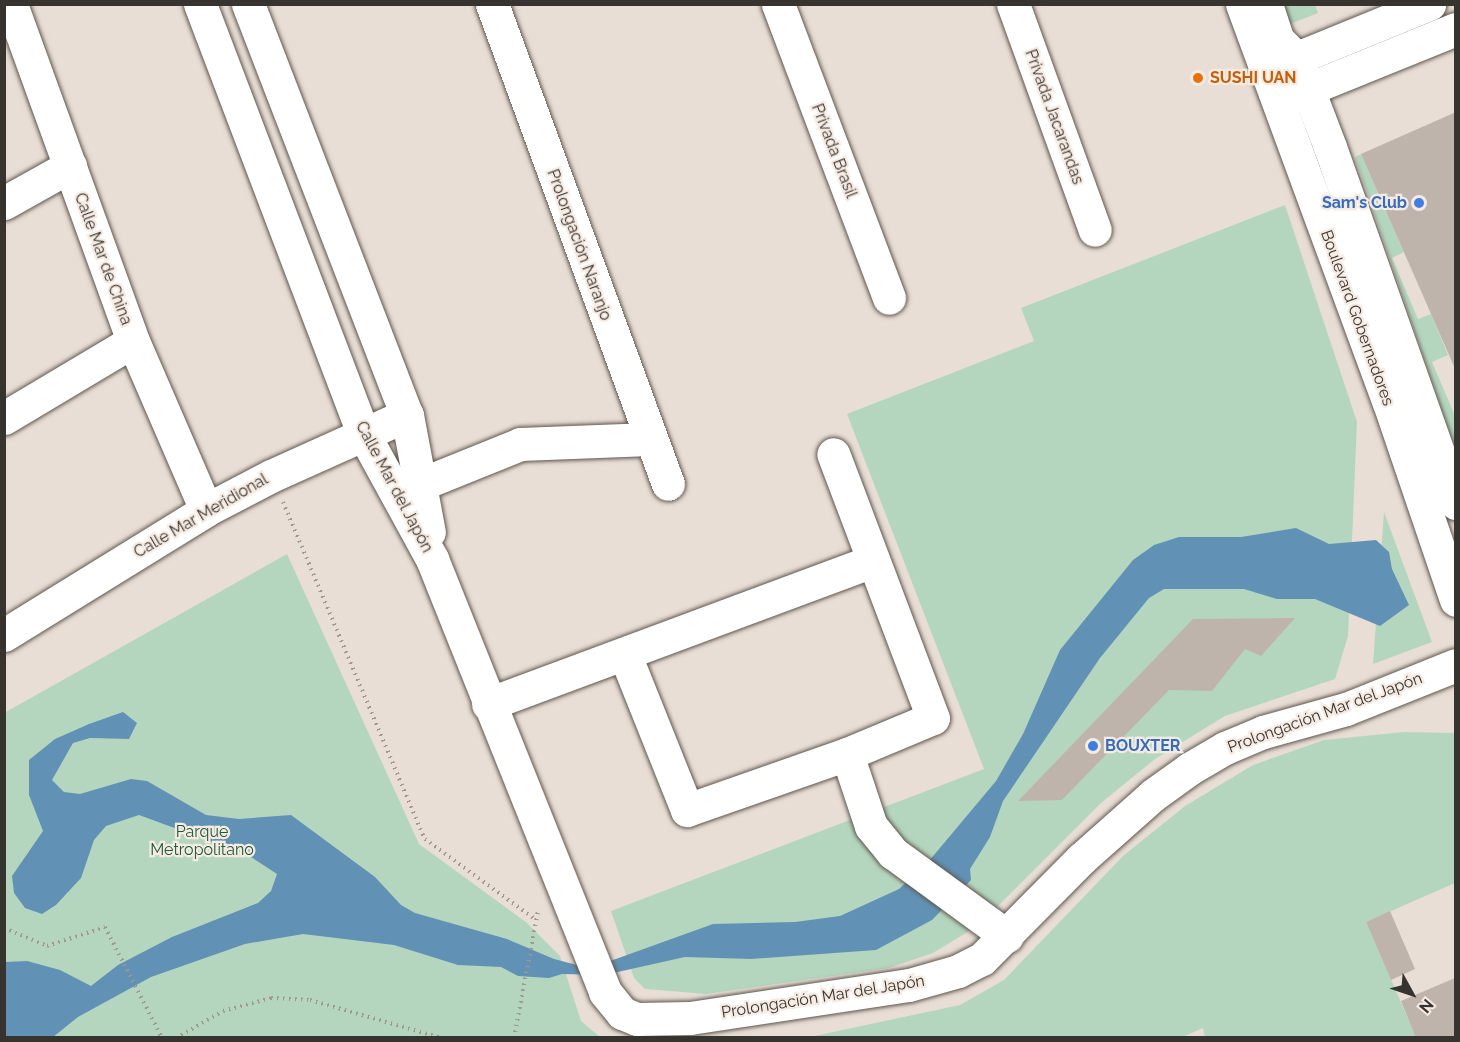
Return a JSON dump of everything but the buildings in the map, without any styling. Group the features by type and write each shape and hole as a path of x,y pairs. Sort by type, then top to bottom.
{"street":[{"name":"Calle Mar de China","path":"11,4 133,341 206,510"},
{"name":"Calle Mar del Japón","path":"200,4 363,433 410,487"},
{"name":"Calle Mar del Japón","path":"248,4 407,415 410,487 432,559"},
{"name":"Prolongación Naranjo","path":"492,4 668,484"},
{"name":"Privada Brasil","path":"778,4 889,298"},
{"name":"Privada Jacarandas","path":"1013,4 1095,230"},
{"name":"Boulevard Gobernadores","path":"1242,4 1282,64 1308,89 1455,503"},
{"name":"Boulevard Gobernadores","path":"1266,4 1278,40 1282,64 1277,102 1389,403 1455,600"},
{"path":"1282,64 1429,4"},
{"path":"1277,102 1455,29"},
{"path":"4,203 70,166"},
{"path":"4,418 133,341"},
{"name":"Calle Mar Meridional","path":"4,635 206,510 271,476 407,415"},
{"path":"410,487 520,444 650,440"},
{"path":"625,655 687,810 847,754 933,718 833,454"},
{"name":"Prolongación Mar del Japón","path":"432,559 601,983 610,1003 630,1017 690,1018 909,985 958,971 982,959 1082,859 1153,795 1216,753 1263,732 1346,709 1455,665"},
{"path":"488,704 873,561"},
{"path":"847,754 871,826 893,853 1007,936"}],"path":[{"path":"271,476 424,839 536,920"},
{"path":"4,928 47,946 105,927 162,1038"},
{"path":"514,1038 532,943"},
{"path":"176,1038 224,1011 271,998 310,1000 442,1038"}],"green space":[{"path":"1278,5 1315,5 1318,13 1285,26"},
{"path":"1361,154 1404,252 1392,258 1418,319 1431,314 1448,355 1432,362 1455,416 1455,448 1355,157"},
{"path":"1285,205 1357,422 1348,636 1335,679 1225,716 1155,759 1101,803 979,925 933,953 889,968 706,994 645,989 634,978 611,911 984,769 847,414 1034,341 1021,308"},
{"path":"1384,512 1432,642 1373,664"},
{"name":"Parque Metropolitano","path":"287,554 419,844 527,923 560,956 581,1021 600,1037 5,1037 4,713"},
{"path":"1404,732 1455,733 1455,883 1366,922 1416,1037 1205,1038 1203,1028 1180,1038 805,1038 960,1005 1004,980 1123,856 1185,806 1253,765 1324,740"}],"water":[{"path":"1296,528 1329,544 1376,540 1389,552 1392,569 1409,605 1380,626 1315,599 1277,599 1244,589 1164,589 1149,598 1100,658 1003,801 990,837 970,869 971,880 932,920 876,950 751,959 685,957 604,975 562,974 549,978 518,976 501,967 458,965 394,945 303,934 245,944 151,977 78,1017 53,1037 5,1038 5,962 27,961 60,970 91,986 118,965 172,937 258,903 271,891 277,874 248,855 139,815 106,826 94,840 81,878 56,905 42,914 25,908 14,893 12,876 43,831 29,795 29,760 55,739 89,724 123,712 137,723 129,739 90,738 73,743 52,780 64,792 80,794 131,779 147,781 206,815 239,819 291,815 375,877 401,905 415,913 507,939 554,959 577,965 602,964 713,924 795,922 840,916 899,889 929,861 996,781 1023,734 1060,650 1133,560 1154,545 1179,537 1241,537"}],"place":[{"name":"SUSHI UAN","path":"1198,78"},
{"name":"Sam's Club","path":"1419,203"},
{"name":"BOUXTER","path":"1093,746"}]}
